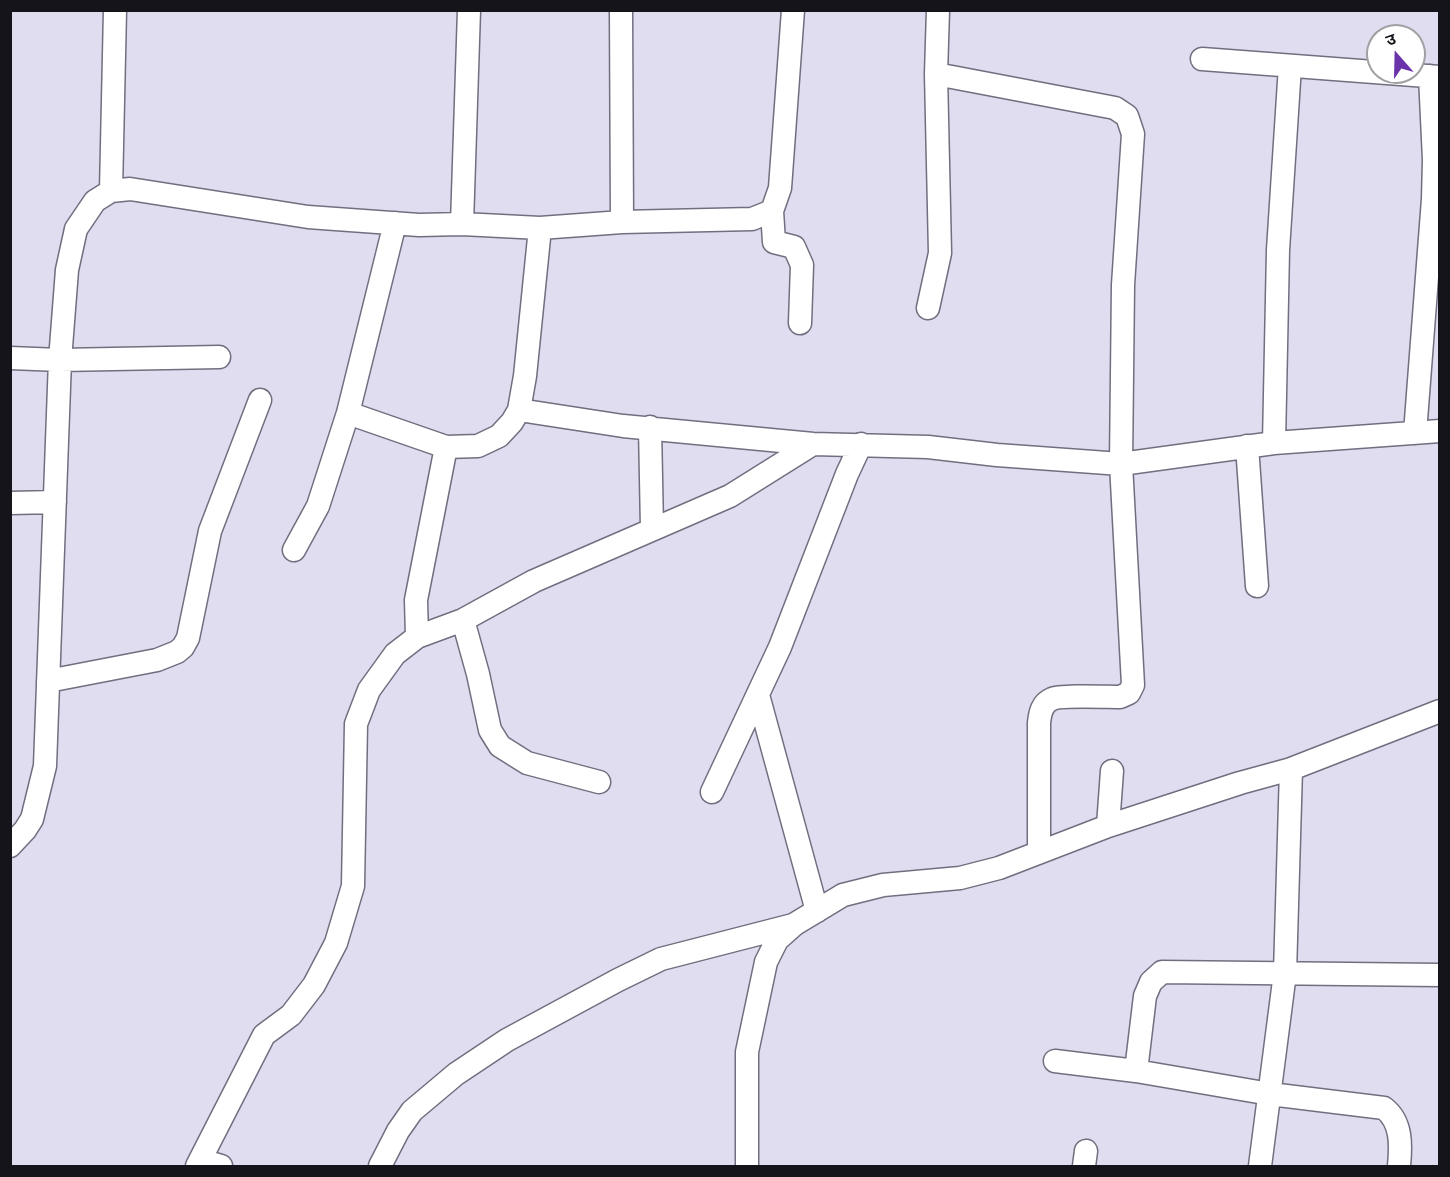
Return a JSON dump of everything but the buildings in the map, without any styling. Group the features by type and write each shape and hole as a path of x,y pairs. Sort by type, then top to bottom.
{"street":[{"path":"111,191 115,10"},
{"path":"462,224 469,10"},
{"path":"621,10 622,222"},
{"path":"793,10 780,188 772,212 774,242 794,248 802,265 800,323"},
{"path":"928,308 940,253 936,74 938,10"},
{"path":"1202,59 1435,77 1436,200 1415,433"},
{"path":"1274,443 1278,250 1290,66"},
{"path":"936,74 1115,108 1127,116 1132,134 1123,285 1121,464 1134,686 1129,693 1120,697 1053,698 1043,705 1039,723 1039,852"},
{"path":"10,846 32,819 45,766 60,360 67,270 76,229 95,201 111,191 130,189 308,217 395,223 540,228 622,222 752,219 772,212"},
{"path":"294,550 318,506 348,412 395,223"},
{"path":"348,412 446,447 478,446 499,436 519,410 540,228"},
{"path":"10,358 60,360 219,357"},
{"path":"48,681 156,660 177,652 183,647 188,638 210,531 260,400"},
{"path":"519,410 623,426 813,444 928,447 997,455 1121,464 1274,443 1440,431"},
{"path":"650,427 652,529"},
{"path":"206,1164 264,1035 291,1015 314,985 336,943 353,886 356,724 369,690 395,654 417,638 463,620 534,581 730,496 813,444"},
{"path":"712,792 780,647 847,474 861,444"},
{"path":"1247,446 1257,586"},
{"path":"417,638 416,600 446,447"},
{"path":"10,503 55,502"},
{"path":"463,620 490,730 500,746 527,763 599,782"},
{"path":"758,695 817,911"},
{"path":"747,1167 747,1052 766,962 777,940 795,924 843,896 883,885 960,878 999,868 1108,826 1291,769 1440,711"},
{"path":"1260,1167 1285,973 1291,769"},
{"path":"1108,826 1112,771"},
{"path":"380,1167 398,1131 412,1111 456,1074 507,1040 661,959 795,924"},
{"path":"1136,1071 1145,996 1151,982 1162,972 1440,975"},
{"path":"1055,1061 1136,1071 1270,1094 1384,1108 1393,1115 1398,1126 1401,1149 1399,1167"}]}
